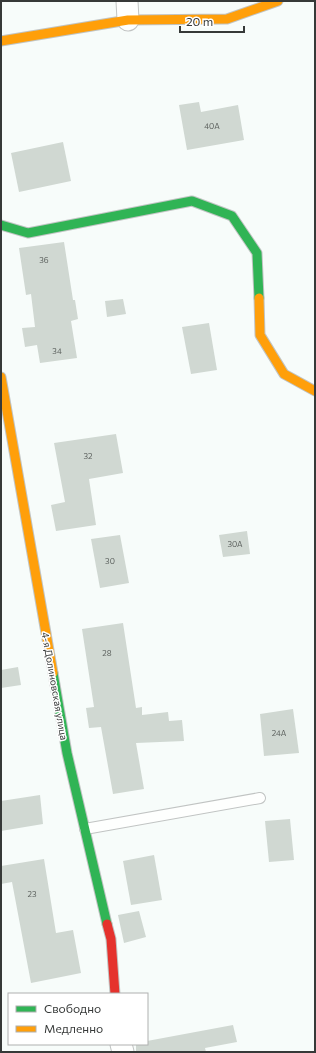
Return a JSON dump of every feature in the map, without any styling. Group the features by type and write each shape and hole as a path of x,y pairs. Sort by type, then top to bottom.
{"street":[{"path":"1,41 128,11 227,19 278,1"},
{"path":"1,226 28,233 192,201 232,216 257,254 260,335 284,374 315,391"},
{"name":"4-я Долиновская улица","path":"1,377 67,753 111,940 115,993"}],"lane":[{"path":"85,829 260,798"}],"building":[{"path":"199,102 201,112 238,105 244,140 187,150 179,105"},
{"path":"63,142 71,181 19,192 11,153"},
{"path":"64,242 73,300 75,300 78,319 71,321 77,358 40,363 37,345 25,347 22,328 35,327 31,294 26,295 19,248"},
{"path":"123,299 126,314 107,317 105,301"},
{"path":"209,323 217,370 191,374 182,327"},
{"path":"116,434 123,473 89,479 96,525 56,531 51,505 65,502 54,443"},
{"path":"247,531 250,554 223,557 219,535"},
{"path":"120,535 129,583 100,588 91,539"},
{"path":"123,623 136,708 142,707 142,715 168,712 169,721 182,720 184,741 136,743 144,789 113,794 101,727 89,728 86,708 94,707 82,629"},
{"path":"18,667 21,685 1,688 1,670"},
{"path":"293,709 299,753 264,756 260,714"},
{"path":"40,795 43,824 1,831 1,801"},
{"path":"290,819 294,860 269,862 265,821"},
{"path":"154,855 162,900 131,905 123,861"},
{"path":"44,859 56,933 73,930 81,973 31,983 12,882 1,884 1,866"},
{"path":"139,911 146,937 124,943 118,915"},
{"path":"233,1025 237,1042 205,1048 206,1052 136,1052 136,1045 148,1045 148,1041"}],"traffic: fast":[{"path":"1,225 28,233 192,201 232,216 257,253 259,298"},
{"path":"53,673 67,753 107,924"}],"traffic: slow":[{"path":"1,41 128,20 227,19 278,1"},
{"path":"259,298 260,335 284,374 315,391"},
{"path":"1,377 53,673"}],"traffic: jam":[{"path":"107,924 111,939 115,993"}]}
